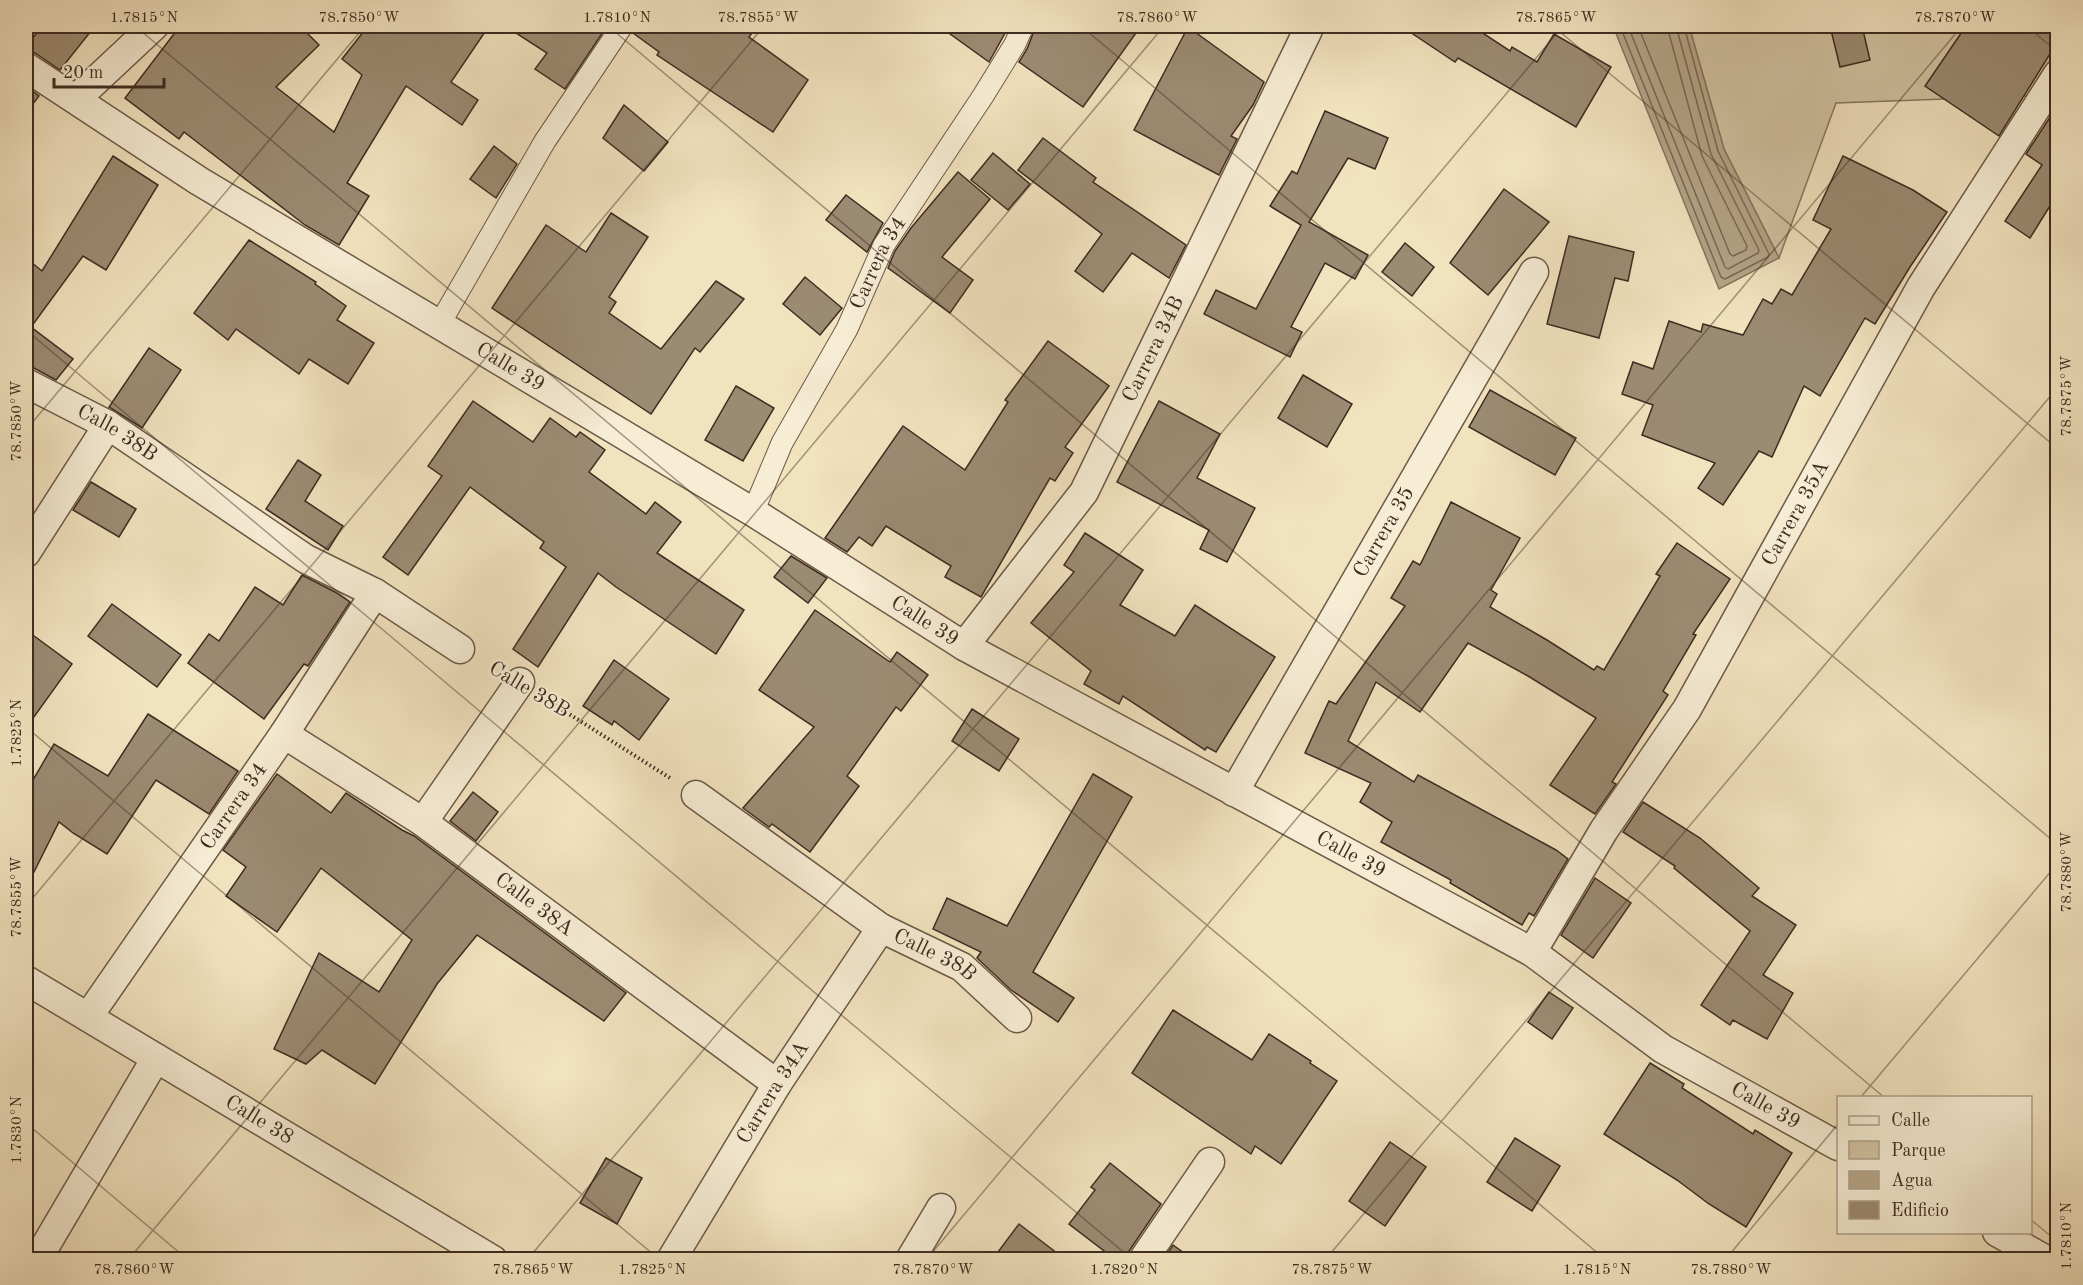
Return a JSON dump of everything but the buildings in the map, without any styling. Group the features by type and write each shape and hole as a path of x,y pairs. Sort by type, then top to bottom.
{"street":[{"path":"76,99 154,26"},
{"path":"440,325 545,141 622,26"},
{"name":"Carrera 34","path":"753,512 782,443 847,329 884,245 983,96 1015,44 1023,26"},
{"name":"Carrera 34B","path":"964,646 1084,492 1308,30"},
{"name":"Calle 39","path":"26,67 199,181 753,512 964,646 1532,952 1663,1049 1837,1145"},
{"name":"Carrera 35A","path":"1532,952 1604,830 1687,709 1921,287 2058,74"},
{"name":"Carrera 35","path":"1234,792 1534,272"},
{"name":"Calle 38B","path":"26,383 108,425 306,559 375,593 460,649"},
{"path":"26,553 108,425"},
{"name":"Carrera 34","path":"88,1017 284,734 375,593"},
{"path":"423,822 520,682"},
{"name":"Calle 38A","path":"284,734 423,822 777,1084"},
{"name":"Calle 38B","path":"696,795 880,928 962,967 1017,1018"},
{"name":"Carrera 34A","path":"671,1260 777,1084 880,928"},
{"name":"Calle 38","path":"26,980 493,1260"},
{"path":"37,1260 156,1058"},
{"path":"1143,1260 1210,1162"},
{"path":"910,1260 941,1208"},
{"path":"1998,1234 2046,1260"}],"path":[{"name":"Calle 38B","path":"520,682 696,795"}],"green space":[{"path":"1689,26 2057,26 2057,95 1836,103 1779,258 1724,149"}],"water":[{"path":"1613,26 1689,26 1724,149 1779,258 1719,289"}]}
